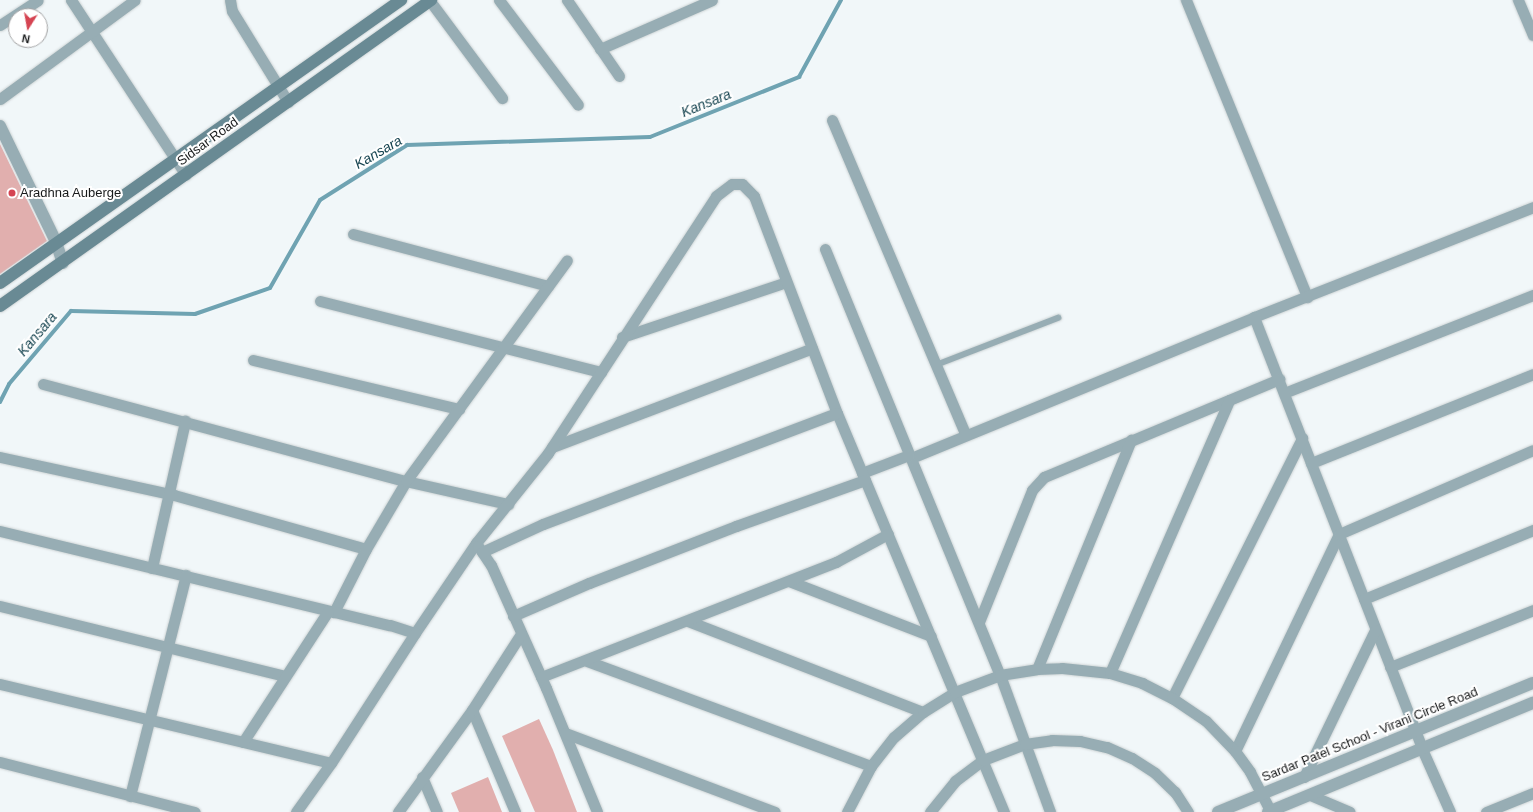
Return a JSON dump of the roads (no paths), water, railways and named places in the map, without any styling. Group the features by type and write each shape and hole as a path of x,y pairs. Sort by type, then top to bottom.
{"main road":[{"name":"Sidsar Road","path":"0,283 56,242 401,0"},
{"name":"Sidsar Road","path":"0,306 63,263 430,0"}],"street":[{"path":"0,25 38,0"},
{"path":"71,0 186,175"},
{"path":"0,99 135,0"},
{"path":"230,0 232,11 288,102"},
{"path":"430,0 502,98"},
{"path":"499,0 578,105"},
{"path":"567,0 618,76"},
{"path":"600,49 712,0"},
{"path":"1186,0 1307,297"},
{"path":"1518,0 1533,35"},
{"path":"832,120 966,435"},
{"path":"0,126 56,242 63,263"},
{"path":"296,812 331,763 415,633 479,547 508,504 552,447 622,337 716,196 732,184 742,184 754,196 837,413 1004,812"},
{"path":"513,616 589,583 863,477 1254,317 1533,207"},
{"path":"353,234 548,286"},
{"path":"825,249 979,622 1050,812"},
{"path":"243,742 331,611 406,481 567,260"},
{"path":"622,337 786,282"},
{"path":"1284,393 1533,295"},
{"path":"320,302 601,372"},
{"path":"1254,317 1415,732 1450,812"},
{"path":"552,447 812,348"},
{"path":"253,360 459,409"},
{"path":"1311,463 1533,374"},
{"path":"979,622 1038,482 1044,477 1279,379"},
{"path":"43,384 406,481 508,504"},
{"path":"1110,673 1229,400"},
{"path":"479,547 837,413"},
{"path":"152,568 185,421"},
{"path":"1172,698 1302,438"},
{"path":"1037,668 1131,440"},
{"path":"1235,751 1339,534 1533,450"},
{"path":"0,457 168,493 366,549"},
{"path":"1364,599 1533,530"},
{"path":"0,531 186,575 415,633"},
{"path":"541,677 587,661 836,562 888,534"},
{"path":"479,547 541,677 597,812"},
{"path":"130,796 147,719 186,575"},
{"path":"789,580 931,636"},
{"path":"0,606 286,676"},
{"path":"1390,667 1533,610"},
{"path":"688,621 923,712"},
{"path":"1304,777 1376,630"},
{"path":"398,812 472,710 521,634"},
{"path":"587,661 871,766"},
{"path":"848,812 871,766 894,737 923,712 955,692 1000,675 1037,668 1086,669 1110,673 1142,683 1172,698 1206,721 1235,751 1263,794 1270,812 1533,704"},
{"path":"0,684 331,763"},
{"name":"Sardar Patel School - Virani Circle Road","path":"1218,812 1533,684"},
{"path":"472,710 515,812"},
{"path":"565,733 775,812"},
{"path":"930,812 955,781 983,760 1025,744 1073,741 1107,747 1132,758 1155,773 1175,792 1188,812"},
{"path":"0,762 195,812"},
{"path":"422,777 437,812"},
{"path":"1486,812 1533,793"},
{"path":"1310,795 1350,812"}],"lane":[{"path":"936,365 1058,318"}],"waterway":[{"name":"Kansara","path":"0,402 9,384 71,311 195,314 270,288 320,200 407,145 650,137 799,77 841,0"}],"place":[{"name":"Aradhna Auberge","path":"12,193"}]}
